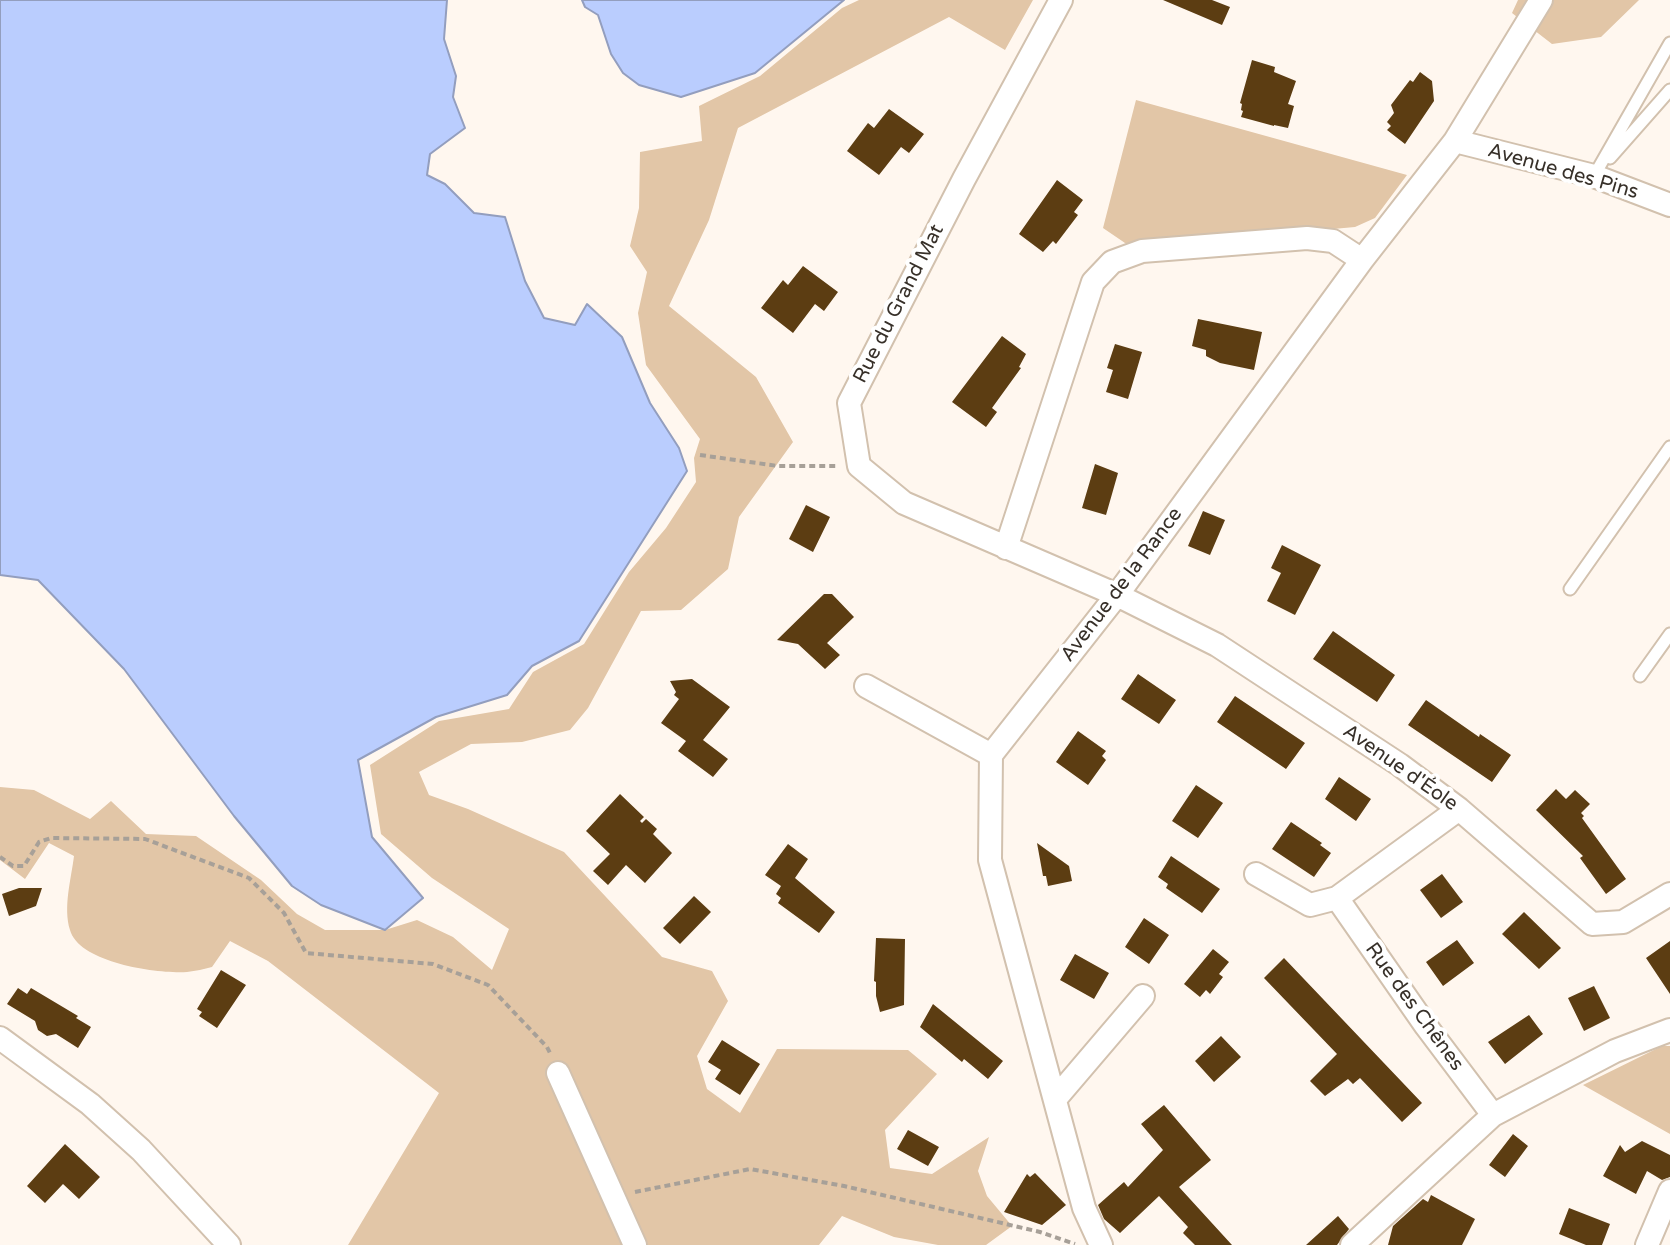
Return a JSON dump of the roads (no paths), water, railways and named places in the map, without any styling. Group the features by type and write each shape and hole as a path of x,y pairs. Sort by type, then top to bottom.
{"street":[{"name":"Rue du Grand Mat","path":"1006,548 904,503 859,466 849,403 964,179 1061,0"},
{"name":"Avenue de la Rance","path":"991,755 1117,595 1362,260 1455,141 1541,0"},
{"name":"Avenue des Pins","path":"1455,141 1594,176 1670,205"},
{"path":"1117,595 1006,548 1093,282 1112,262 1142,251 1307,238 1333,241 1362,260"},
{"name":"Avenue d'Éole","path":"1117,595 1217,645 1400,765 1459,809 1592,924 1623,922 1670,894"},
{"path":"866,686 991,755 990,860 1084,1208 1101,1245"},
{"path":"1256,874 1310,905 1337,898 1459,809"},
{"name":"Rue des Chênes","path":"1337,898 1426,1026 1493,1115"},
{"path":"1056,1098 1143,996"},
{"path":"1352,1245 1493,1115 1615,1051 1670,1030"},
{"path":"0,1038 54,1075 100,1113 150,1160 229,1245"},
{"path":"558,1073 635,1245"},
{"path":"1647,1245 1670,1191"}],"lane":[{"path":"1594,176 1670,43"},
{"path":"1594,176 1670,90"},
{"path":"1570,589 1670,447"},
{"path":"1640,676 1670,634"}],"water":[{"path":"0,0 447,0 444,39 456,76 453,97 465,128 430,154 427,175 445,184 474,213 505,217 525,281 544,318 575,325 587,304 622,337 650,403 679,448 687,471 579,641 532,666 507,695 436,717 358,760 372,837 423,898 385,930 321,905 292,886 234,816 124,669 38,580 0,575"},
{"path":"582,0 844,0 755,73 681,97 639,85 623,73 611,54 598,15 585,7"}]}
